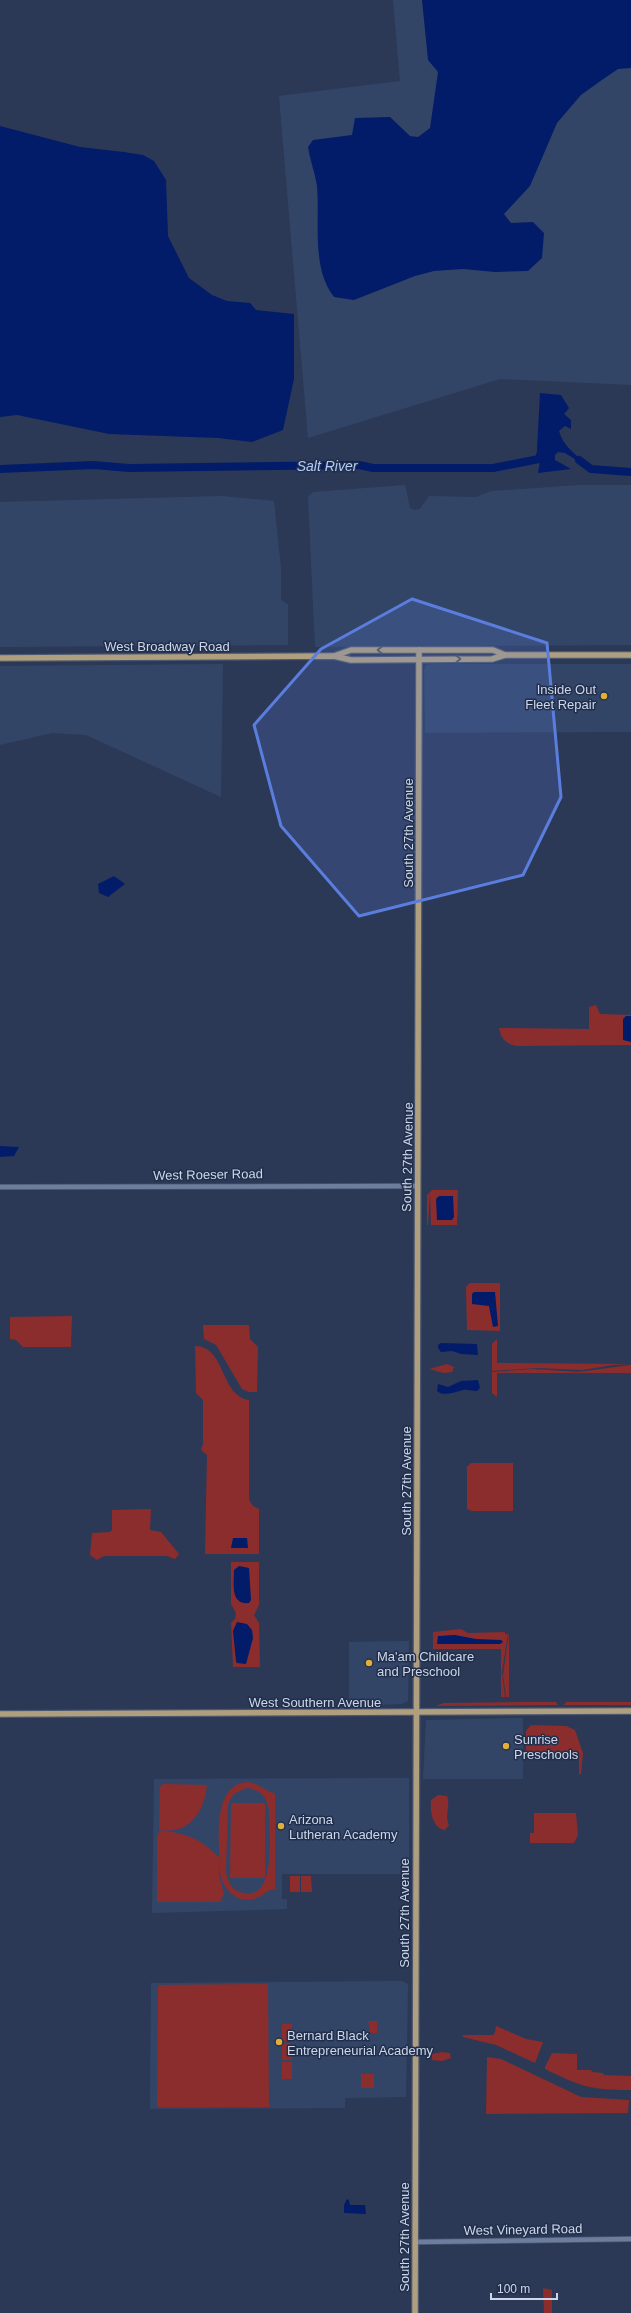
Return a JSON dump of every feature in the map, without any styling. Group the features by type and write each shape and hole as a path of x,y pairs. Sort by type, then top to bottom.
{"main road":[{"name":"West Broadway Road","path":"334,656 351,650 493,650 505,655"},
{"name":"South 27th Avenue","path":"414,2313 419,650"},
{"name":"West Broadway Road","path":"0,658 334,656 351,660 492,659 505,655 631,655"},
{"name":"West Southern Avenue","path":"0,1714 631,1711"}],"street":[{"name":"West Roeser Road","path":"0,1187 308,1184 417,1186"},
{"name":"West Vineyard Road","path":"414,2242 631,2239"}],"highlighted area":[{"path":"412,599 547,643 561,797 523,875 359,916 281,826 254,725 321,649"}],"shaded area":[{"path":"393,0 631,0 631,385 500,379 308,438 279,96 400,81"},
{"path":"422,0 631,0 631,68 618,69 581,95 557,123 530,186 504,214 511,223 533,222 544,233 542,258 528,271 495,272 463,269 434,271 415,276 354,300 334,297 322,272 319,258 317,186 308,147 313,140 352,135 355,118 390,117 410,136 418,137 430,128 438,72 428,60"},
{"path":"0,126 80,147 143,155 154,161 166,180 168,236 189,278 212,295 227,301 250,303 256,310 294,314 294,379 283,430 252,442 218,438 109,434 17,415 0,417"},
{"path":"540,393 561,395 569,408 564,414 571,420 571,429 565,426 559,431 567,446 574,454 587,464 586,466 565,453 558,452 555,455 555,460 571,469 538,473 540,461 537,449"},
{"path":"405,485 410,508 414,510 420,509 429,496 476,497 492,491 579,485 631,485 631,645 315,647 308,497 313,492"},
{"path":"222,496 274,501 281,569 281,600 288,604 288,645 0,647 0,502"},
{"path":"223,664 221,797 86,735 52,733 0,745 0,666"},
{"path":"631,664 631,732 425,733 424,670 426,665"},
{"path":"114,876 125,884 108,897 99,893 98,884"},
{"path":"596,1005 600,1014 631,1015 631,1045 517,1046 510,1044 505,1040 500,1032 499,1028 589,1029 589,1007"},
{"path":"626,1016 631,1016 631,1042 623,1040 623,1019"},
{"path":"0,1146 19,1147 14,1156 0,1157"},
{"path":"432,1190 458,1190 457,1225 431,1225 430,1193 427,1225 427,1195"},
{"path":"439,1196 453,1196 454,1217 452,1220 437,1220 436,1199"},
{"path":"470,1283 500,1283 500,1331 467,1330 466,1287"},
{"path":"474,1292 495,1292 498,1326 493,1327 489,1306 472,1304 472,1294"},
{"path":"72,1316 71,1347 23,1347 16,1340 10,1339 10,1317"},
{"path":"203,1325 249,1325 250,1339 258,1347 257,1392 249,1392 242,1389 216,1345 204,1339"},
{"path":"497,1339 497,1363 631,1364 582,1370 538,1368 492,1371 492,1344"},
{"path":"441,1343 477,1344 478,1355 461,1354 452,1351 441,1352 438,1345"},
{"path":"195,1346 205,1348 212,1354 233,1390 240,1397 249,1400 249,1500 253,1506 259,1509 259,1554 205,1554 207,1455 201,1450 203,1444 203,1400 196,1393"},
{"path":"447,1364 454,1367 452,1372 444,1373 429,1369"},
{"path":"631,1365 631,1373 497,1373 497,1397 492,1393 492,1372 533,1369 578,1372"},
{"path":"478,1380 480,1388 477,1391 465,1390 442,1394 437,1391 438,1384 448,1387 461,1381"},
{"path":"471,1463 513,1463 513,1511 472,1511 467,1509 467,1467"},
{"path":"151,1509 150,1530 161,1532 179,1554 175,1559 167,1556 104,1556 97,1560 90,1555 92,1533 110,1532 112,1530 112,1510"},
{"path":"233,1538 247,1538 248,1548 231,1548"},
{"path":"231,1562 259,1562 259,1605 254,1615 259,1623 260,1667 233,1667 231,1623 235,1619 236,1613 231,1604"},
{"path":"239,1566 249,1568 251,1600 249,1603 239,1601 234,1592 234,1570"},
{"path":"237,1622 247,1624 252,1630 253,1638 246,1664 237,1663 236,1661 233,1631"},
{"path":"461,1629 468,1633 505,1632 505,1634 508,1634 502,1672 505,1697 501,1697 501,1649 433,1649 433,1632"},
{"path":"509,1632 509,1697 506,1697 503,1675"},
{"path":"455,1635 476,1639 501,1640 503,1642 500,1644 437,1644 438,1636"},
{"path":"409,1641 408,1701 402,1704 349,1706 349,1642"},
{"path":"556,1702 558,1705 435,1706 444,1703"},
{"path":"566,1702 631,1702 631,1705 564,1705"},
{"path":"523,1718 523,1779 423,1779 426,1720"},
{"path":"531,1725 566,1726 575,1730 583,1753 581,1774 579,1774 579,1759 570,1758 558,1752 526,1753 526,1731"},
{"name":"Arizona Lutheran Academy","path":"409,1778 409,1874 282,1874 282,1899 287,1899 287,1909 152,1913 154,1779"},
{"path":"246,1782 275,1793 275,1889 270,1890 259,1897 245,1900 229,1891 222,1880 220,1873 219,1834 222,1806 227,1795 235,1786","holes":["246,1788 262,1794 267,1801 270,1833 269,1864 266,1877 261,1888 252,1893 240,1892 234,1889 226,1872 228,1804 234,1794"]},
{"path":"163,1784 207,1785 202,1805 196,1817 186,1826 177,1830 163,1830 194,1838 200,1841 220,1858 219,1875 224,1894 220,1902 157,1902 157,1834 162,1830 159,1830 160,1787"},
{"path":"438,1795 447,1796 448,1799 447,1818 449,1825 445,1830 441,1829 435,1823 431,1809 431,1800"},
{"path":"231,1803 265,1803 265,1878 230,1878"},
{"path":"534,1813 576,1813 578,1835 574,1843 530,1843 530,1833 534,1833"},
{"path":"290,1876 300,1876 300,1892 290,1892"},
{"path":"301,1876 311,1876 312,1892 301,1892"},
{"name":"Bernard Black Entrepreneurial Academy","path":"402,1981 408,1984 406,2097 345,2098 345,2108 150,2109 151,1983"},
{"path":"268,1984 269,2107 157,2107 158,1985"},
{"path":"368,2021 377,2021 377,2034 368,2032 370,2028"},
{"path":"282,2024 292,2024 292,2041 282,2041"},
{"path":"496,2026 526,2039 543,2042 535,2063 496,2045 463,2037 463,2035 493,2035"},
{"path":"282,2043 292,2043 292,2060 282,2060"},
{"path":"442,2052 450,2053 451,2058 442,2061 432,2060 432,2054"},
{"path":"552,2053 577,2054 577,2070 591,2070 592,2072 603,2073 604,2075 631,2076 631,2090 605,2089 586,2086 578,2084 545,2069"},
{"path":"487,2057 501,2059 581,2097 629,2100 628,2113 486,2114"},
{"path":"282,2062 292,2062 292,2079 282,2079"},
{"path":"361,2074 374,2074 374,2088 361,2088"},
{"path":"347,2199 349,2200 350,2205 365,2205 366,2214 344,2213 344,2205"},
{"path":"543,2288 552,2290 552,2313 544,2313"}],"waterway":[{"name":"Salt River","path":"0,469 94,465 129,468 359,465 373,468 493,468 539,459 542,448"},
{"name":"Salt River","path":"579,460 591,469 631,472"}],"place":[{"name":"Inside Out Fleet Repair","path":"604,696"},
{"name":"Ma'am Childcare and Preschool","path":"369,1663"},
{"name":"Sunrise Preschools","path":"506,1746"},
{"name":"Arizona Lutheran Academy","path":"281,1826"},
{"name":"Bernard Black Entrepreneurial Academy","path":"279,2042"}]}
